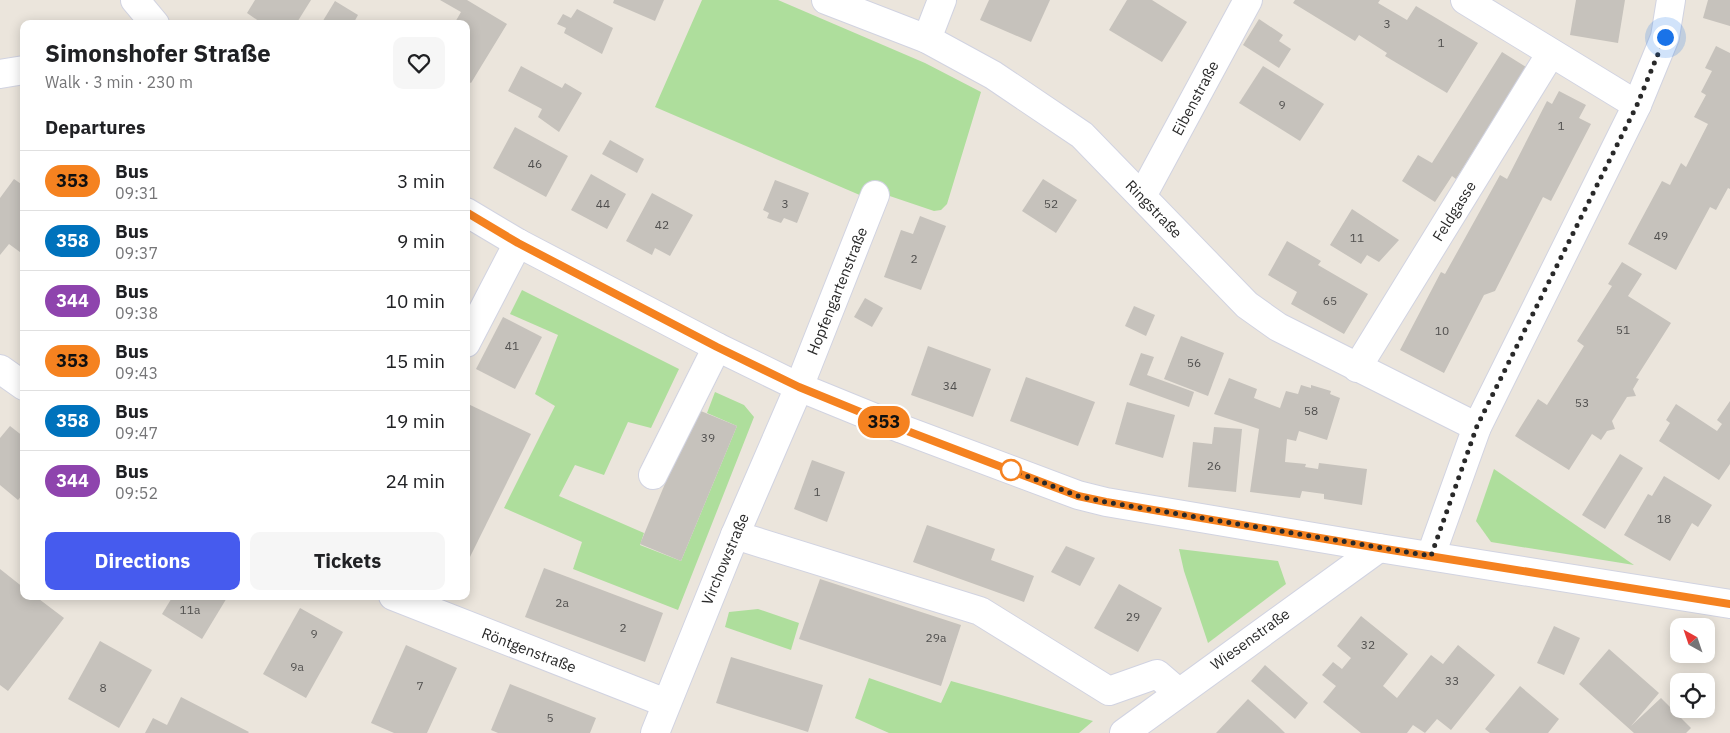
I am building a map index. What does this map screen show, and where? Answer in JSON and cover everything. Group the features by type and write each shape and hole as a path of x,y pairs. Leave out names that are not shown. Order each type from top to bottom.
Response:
{"street":[{"path":"136,0 152,20"},
{"name":"Ringstraße","path":"826,0 927,39 993,76 1082,135 1247,305 1278,327 1357,368 1477,426"},
{"path":"927,39 942,0"},
{"name":"Eibenstraße","path":"1142,196 1248,0"},
{"path":"1465,0 1637,105"},
{"path":"1431,556 1477,426 1637,105 1665,37 1671,0"},
{"name":"Feldgasse","path":"1357,368 1551,54"},
{"path":"0,74 20,71"},
{"name":"Hopfengartenstraße","path":"799,387 875,195"},
{"path":"470,214 518,243 717,347 799,387 1078,496 1379,548 1730,604"},
{"path":"470,335 518,243"},
{"path":"653,475 717,347"},
{"path":"0,369 20,383"},
{"name":"Virchowstraße","path":"655,733 735,535 799,387"},
{"path":"735,535 980,611 1109,691 1157,674 1178,692"},
{"name":"Wiesenstraße","path":"1124,733 1379,548"},
{"name":"Röntgenstraße","path":"402,600 666,704"}],"green space":[{"path":"702,0 778,0 925,63 981,92 947,204 941,210 934,211 866,188 862,196 655,107"},
{"path":"522,290 679,369 651,428 628,422 604,475 575,465 559,496 644,533 640,545 681,561 737,426 707,413 715,392 744,405 754,417 678,610 573,569 582,542 504,508 555,406 535,394 558,335 510,314"},
{"path":"1494,469 1634,565 1491,542 1476,521"},
{"path":"1179,549 1278,561 1286,584 1208,643 1184,571"},
{"path":"758,609 799,623 791,650 725,627 729,612"},
{"path":"869,678 941,703 951,681 1093,721 1079,733 889,733 855,718"}],"building":[{"path":"255,0 311,0 298,20 257,20 247,13"},
{"path":"440,0 467,0 507,24 471,83 470,20 456,20 461,12"},
{"path":"614,0 664,0 655,21 613,3"},
{"path":"989,0 1050,0 1031,42 980,20"},
{"path":"1127,0 1152,0 1187,22 1162,62 1109,30"},
{"path":"1295,0 1380,0 1378,3 1407,20 1416,6 1478,43 1447,93 1385,56 1387,53 1359,35 1355,41 1293,3"},
{"path":"1576,0 1625,0 1618,43 1570,35"},
{"path":"1708,0 1730,0 1730,26 1703,18"},
{"path":"335,1 358,15 355,20 323,20"},
{"path":"577,9 613,28 602,54 564,33 566,28 557,24 563,14 571,18"},
{"path":"1259,19 1283,35 1279,41 1291,49 1279,68 1243,45"},
{"path":"1716,46 1730,53 1730,189 1728,188 1716,210 1710,207 1676,270 1628,244 1662,181 1670,185 1681,163 1686,167 1708,124 1694,117 1706,95 1701,92 1712,71 1705,68"},
{"path":"1502,52 1526,67 1456,179 1452,176 1435,202 1402,181 1418,155 1432,163"},
{"path":"521,66 562,88 565,83 582,93 559,132 538,117 542,109 508,91"},
{"path":"1263,66 1324,104 1300,141 1239,103"},
{"path":"1559,91 1586,105 1579,118 1591,124 1551,201 1543,197 1495,291 1484,295 1444,373 1400,350 1441,272 1445,274 1500,175 1507,179 1547,101 1552,104"},
{"path":"515,127 568,156 546,197 493,168"},
{"path":"610,140 644,159 637,173 602,154"},
{"path":"591,174 626,194 607,229 571,210"},
{"path":"14,179 20,183 20,252 9,244 0,255 0,198"},
{"path":"1043,179 1077,200 1056,233 1022,211"},
{"path":"775,180 809,193 797,223 784,218 781,223 767,218 769,213 763,210"},
{"path":"652,193 693,215 670,256 655,248 652,255 626,241"},
{"path":"1352,209 1399,240 1379,262 1367,255 1361,264 1330,245"},
{"path":"920,216 946,226 921,290 884,277 901,230 913,234"},
{"path":"1287,241 1321,261 1318,265 1368,294 1344,334 1291,304 1297,292 1268,275"},
{"path":"1622,262 1642,274 1628,296 1671,323 1636,378 1639,379 1633,389 1636,396 1627,397 1612,421 1615,429 1607,431 1601,440 1592,434 1569,470 1515,436 1538,399 1547,405 1584,346 1577,341 1612,286 1608,284"},
{"path":"865,298 883,308 872,327 854,317"},
{"path":"1134,306 1155,315 1146,336 1125,326"},
{"path":"503,317 542,337 515,389 476,369"},
{"path":"1181,336 1224,353 1208,396 1164,379"},
{"path":"928,346 991,369 973,417 911,395"},
{"path":"1141,353 1154,357 1147,375 1194,392 1189,407 1129,385"},
{"path":"1026,377 1095,402 1078,446 1010,421"},
{"path":"1229,378 1257,389 1254,398 1280,408 1286,391 1298,394 1301,385 1311,388 1311,385 1331,391 1330,394 1340,398 1327,440 1299,431 1296,441 1287,439 1285,462 1306,464 1305,467 1318,469 1319,463 1367,469 1362,505 1324,499 1324,494 1302,491 1300,498 1250,492 1259,429 1214,414"},
{"path":"1730,401 1730,464 1719,480 1659,441 1670,423 1666,420 1676,404 1717,431 1722,424 1717,420"},
{"path":"1127,402 1175,415 1163,458 1115,444"},
{"path":"470,405 531,434 470,557"},
{"path":"696,409 737,426 681,561 640,544"},
{"path":"10,426 20,434 20,498 18,500 0,485 0,438"},
{"path":"1214,427 1242,429 1236,492 1188,487 1193,442 1212,444"},
{"path":"1620,454 1643,468 1605,529 1582,515"},
{"path":"812,460 845,472 827,522 794,509"},
{"path":"1664,476 1712,505 1698,527 1692,523 1670,561 1624,535 1648,494 1652,496"},
{"path":"927,525 995,549 991,560 1034,576 1024,602 913,562"},
{"path":"1066,546 1095,558 1080,586 1051,572"},
{"path":"544,568 663,613 645,662 525,617"},
{"path":"0,569 20,585 20,600 40,600 64,618 8,691 0,685"},
{"path":"820,579 961,625 941,686 799,639"},
{"path":"1119,584 1162,608 1138,652 1094,628"},
{"path":"171,600 226,600 202,639 162,614"},
{"path":"300,608 343,632 306,698 263,674"},
{"path":"1361,616 1408,654 1383,686 1397,698 1431,655 1443,664 1458,645 1495,675 1451,730 1437,719 1425,733 1413,725 1407,733 1361,733 1323,702 1336,686 1322,675 1333,662 1342,669 1351,658 1337,646"},
{"path":"1554,626 1580,638 1564,675 1537,663"},
{"path":"100,641 152,670 119,728 68,699"},
{"path":"406,645 457,668 427,733 394,733 371,723"},
{"path":"1609,649 1659,693 1631,726 1661,698 1670,707 1670,718 1681,718 1691,728 1686,733 1634,733 1579,684"},
{"path":"731,657 823,685 808,732 716,703"},
{"path":"1265,665 1308,703 1295,719 1251,681"},
{"path":"510,684 596,718 590,733 498,733 491,730"},
{"path":"1520,686 1559,719 1548,733 1490,733 1485,729"},
{"path":"181,697 249,732 145,733 153,718 167,725"},
{"path":"1248,699 1279,727 1285,733 1216,733"}],"bus line":[{"name":"353","path":"470,214 518,243 717,347 799,387 902,429 1078,496 1379,548 1730,604"}],"route":[{"path":"1011,470 1078,496 1106,502 1431,556 1477,426 1637,105 1665,37"}]}
